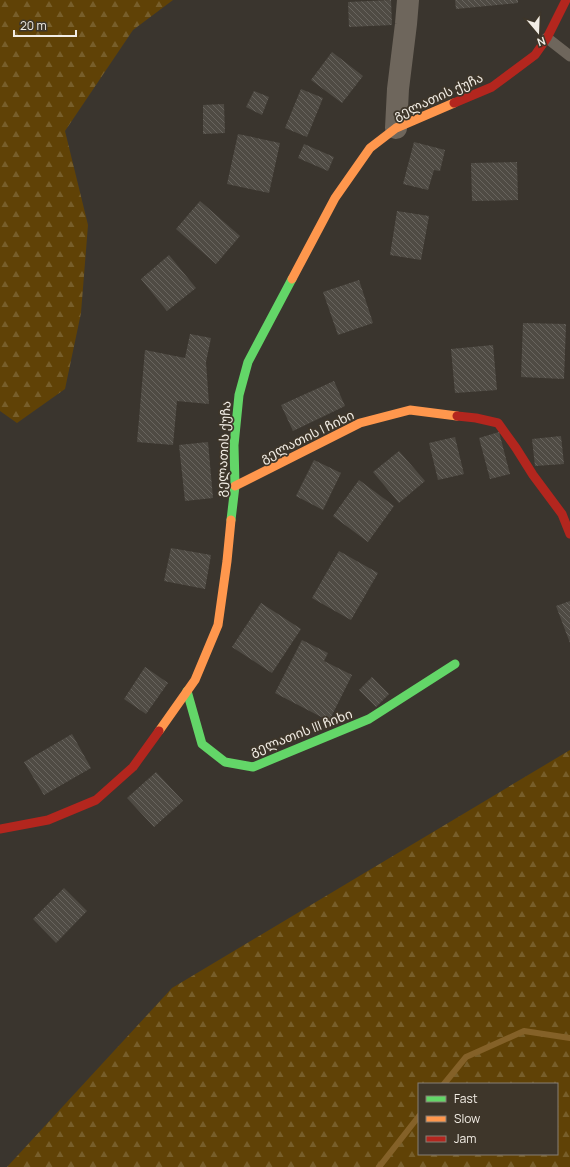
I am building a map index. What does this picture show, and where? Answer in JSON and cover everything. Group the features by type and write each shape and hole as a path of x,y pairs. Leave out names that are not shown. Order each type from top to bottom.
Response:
{"main road":[{"name":"გელათის ქუჩა","path":"0,829 48,820 96,800 133,767 195,680 218,625 235,486 234,445 240,395 248,362 335,198 370,148 396,128 492,88 535,55 547,38 566,0"},
{"name":"გელათის I ჩიხი","path":"235,486 360,423 410,410 476,418 498,423 533,475 562,514 570,534"},
{"name":"გელათის III ჩიხი","path":"187,691 202,744 225,762 253,767 288,754 369,719 455,664"}],"street":[{"path":"396,128 398,89 408,0"}],"lane":[{"path":"547,38 570,56"}],"green space":[{"path":"0,0 173,0 133,30 65,131 88,225 81,313 65,389 17,423 0,411"},
{"path":"570,750 570,1167 7,1167 172,988"}],"building":[{"path":"391,0 392,25 349,27 348,2"},
{"path":"455,0 518,0 518,3 456,9"},
{"path":"332,52 363,76 342,103 311,80"},
{"path":"301,89 323,98 307,137 285,128"},
{"path":"254,91 269,97 262,115 246,107"},
{"path":"224,104 225,133 203,134 203,105"},
{"path":"238,134 280,143 269,193 227,184"},
{"path":"414,142 445,150 440,171 434,170 428,190 403,184"},
{"path":"304,144 334,157 328,171 298,158"},
{"path":"517,162 518,200 472,201 471,163"},
{"path":"200,201 240,236 216,264 176,229"},
{"path":"397,211 429,216 421,260 390,255"},
{"path":"169,255 196,288 167,311 141,279"},
{"path":"359,280 373,323 338,335 323,292"},
{"path":"523,323 566,324 564,379 521,377"},
{"path":"190,334 211,338 206,362 209,404 177,401 173,445 137,442 145,350 185,358"},
{"path":"493,345 497,390 455,393 451,349"},
{"path":"334,381 345,406 293,431 281,405"},
{"path":"499,432 510,474 490,479 479,438"},
{"path":"561,436 564,464 535,466 532,439"},
{"path":"455,437 464,474 438,480 429,443"},
{"path":"208,442 213,498 185,501 179,445"},
{"path":"399,451 425,481 399,503 373,472"},
{"path":"314,460 341,473 323,510 296,496"},
{"path":"359,480 394,506 368,542 333,516"},
{"path":"171,548 211,555 205,589 164,581"},
{"path":"339,551 378,573 351,620 312,598"},
{"path":"570,601 570,643 556,606"},
{"path":"261,603 301,629 272,673 232,647"},
{"path":"302,640 328,653 324,661 352,675 329,721 275,693"},
{"path":"145,667 168,683 146,714 124,699"},
{"path":"372,677 389,694 376,707 359,690"},
{"path":"72,734 91,768 44,795 24,762"},
{"path":"156,772 183,801 154,827 127,798"},
{"path":"64,888 87,911 56,943 33,919"}],"waterway":[{"path":"445,1083 466,1057 524,1031 570,1038"},
{"path":"379,1167 418,1117"}],"traffic: fast":[{"path":"231,520 235,486 234,445 239,395 248,362 292,279"},
{"path":"187,691 202,744 225,762 253,767 369,719 455,664"}],"traffic: slow":[{"path":"292,279 335,198 370,148 396,128 454,103"},
{"path":"235,486 360,423 410,410 457,416"},
{"path":"159,731 195,680 218,625 231,520"}],"traffic: jam":[{"path":"454,103 492,87 535,55 547,38 566,0"},
{"path":"457,416 476,418 498,423 533,475 562,514 570,534"},
{"path":"0,829 48,820 96,800 133,767 159,731"}]}
